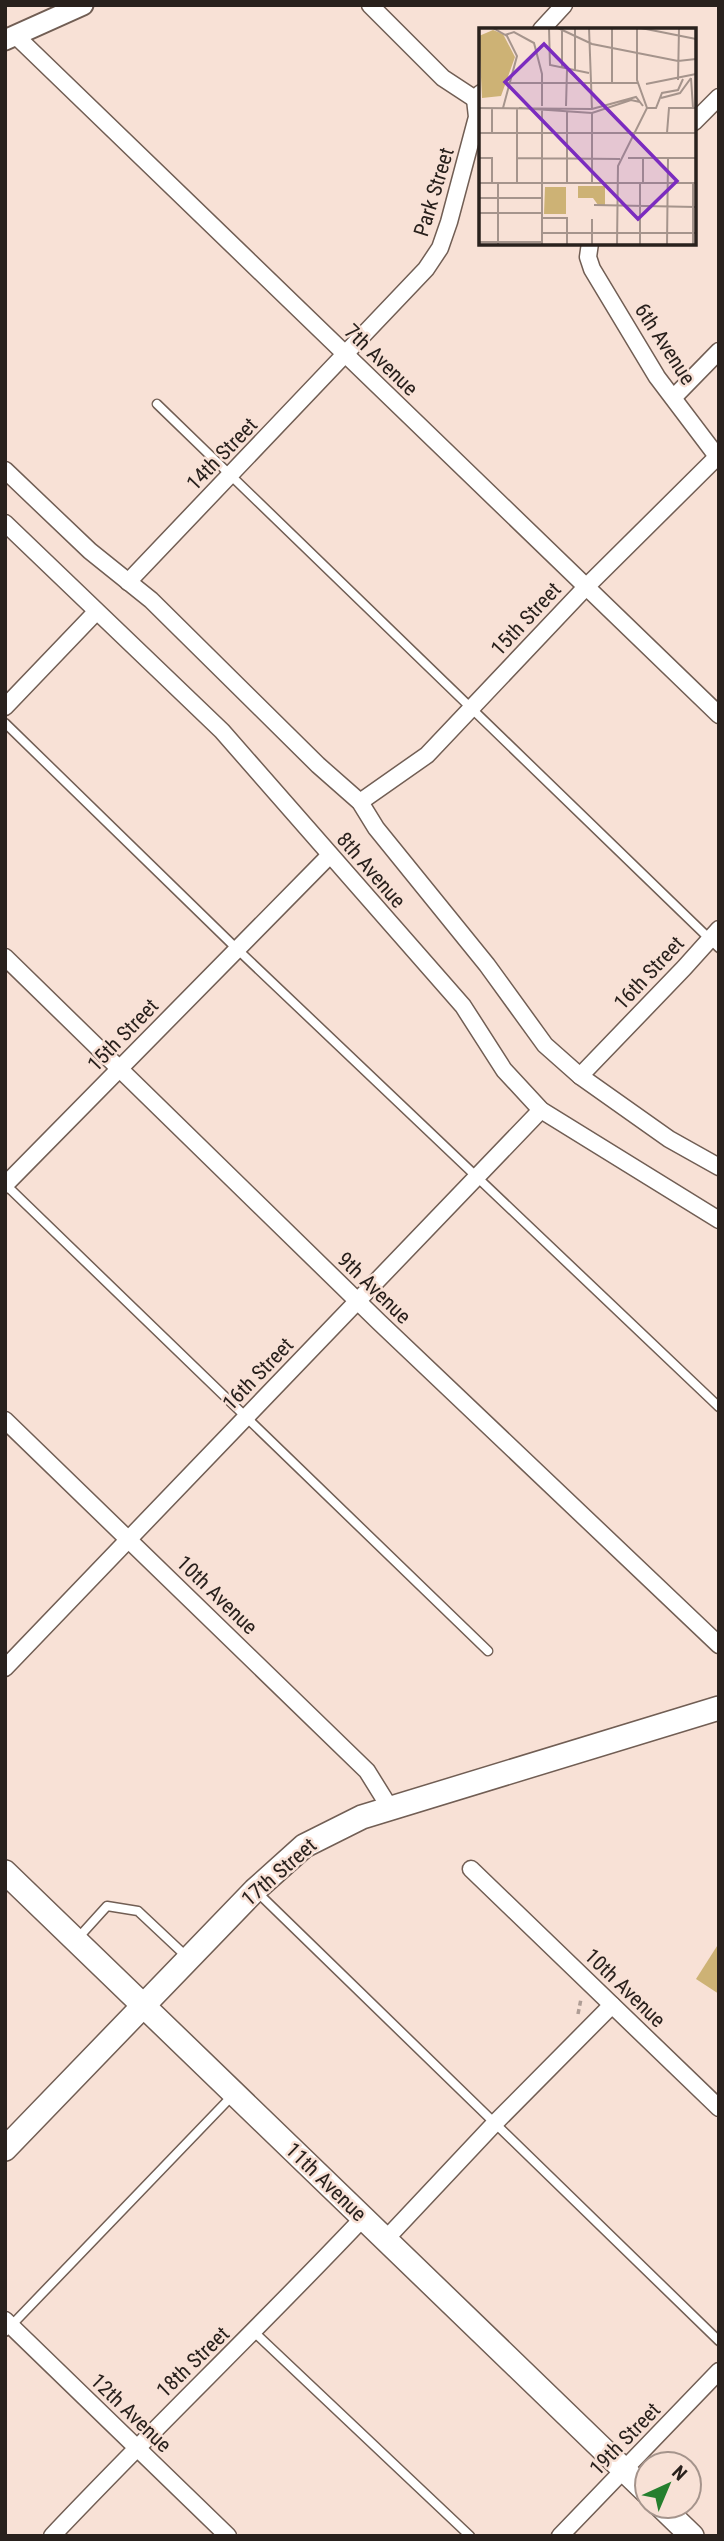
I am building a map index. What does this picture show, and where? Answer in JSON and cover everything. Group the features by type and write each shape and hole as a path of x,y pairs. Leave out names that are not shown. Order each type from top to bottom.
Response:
{"main road":[{"name":"17th Street","path":"5,2149 255,1890 304,1846 351,1821 390,1808 719,1708"},
{"name":"11th Avenue","path":"5,1872 633,2479"},
{"path":"675,2520 692,2536"}],"street":[{"path":"10,38 83,5"},
{"path":"370,5 443,78 478,96"},
{"path":"543,28 564,5"},
{"name":"7th Avenue","path":"10,38 346,355 719,715"},
{"name":"Park Street","path":"346,355 426,269 440,248 477,117 478,96"},
{"path":"696,120 719,97"},
{"name":"6th Avenue","path":"589,245 588,257 592,268 657,376 718,458"},
{"path":"674,397 719,351"},
{"name":"14th Street","path":"128,582 346,355"},
{"name":"15th Street","path":"360,802 426,755 586,586 718,458"},
{"name":"8th Avenue","path":"5,470 90,551 151,600 318,765 360,802 376,828 487,965 545,1045 580,1076 669,1139 719,1167"},
{"name":"8th Avenue","path":"5,523 222,731 463,1006 504,1070 541,1110 719,1220"},
{"path":"5,707 96,612"},
{"name":"15th Street","path":"5,1184 330,855"},
{"name":"16th Street","path":"580,1076 716,938"},
{"name":"9th Avenue","path":"5,957 358,1301 719,1645"},
{"name":"16th Street","path":"5,1668 541,1110"},
{"name":"10th Avenue","path":"5,1420 367,1771 390,1808"},
{"path":"701,1628 719,1632"},
{"name":"10th Avenue","path":"471,1869 719,2108"},
{"path":"385,2240 495,2123 612,2005"},
{"name":"18th Street","path":"52,2536 136,2447 254,2332 363,2218"},
{"name":"12th Avenue","path":"7,2326 228,2536"},
{"name":"19th Street","path":"560,2536 719,2371"}],"lane":[{"path":"158,404 716,938"},
{"path":"5,723 719,1407"},
{"path":"5,1184 488,1651"},
{"path":"255,1890 719,2341"},
{"path":"76,1940 107,1906 138,1911 189,1959"},
{"path":"7,2326 234,2093"},
{"path":"254,2332 470,2536"}],"shaded area":[{"path":"719,1943 719,1994 696,1979"}]}
